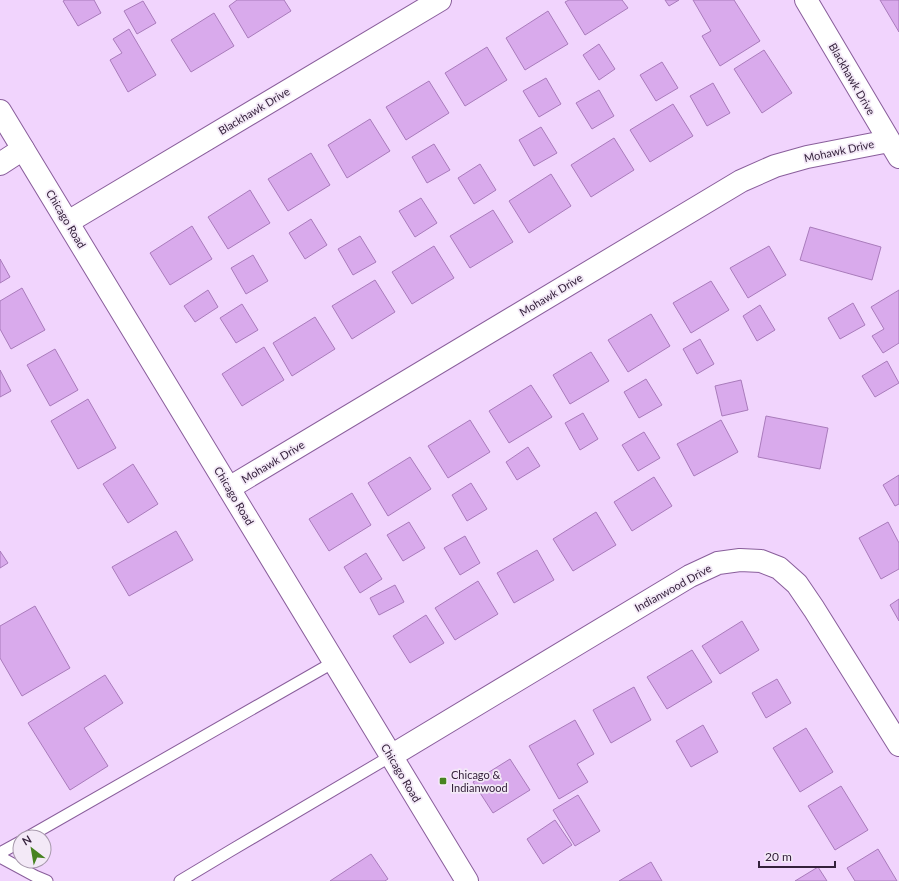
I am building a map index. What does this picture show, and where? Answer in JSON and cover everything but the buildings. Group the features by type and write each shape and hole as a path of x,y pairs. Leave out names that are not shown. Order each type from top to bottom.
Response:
{"street":[{"name":"Blackhawk Drive","path":"68,222 440,0"},
{"name":"Blackhawk Drive","path":"806,0 894,149"},
{"name":"Chicago Road","path":"0,111 467,881"},
{"path":"0,164 24,149"},
{"name":"Mohawk Drive","path":"229,488 742,181 775,166 800,159 894,149"},
{"name":"Indianwood Drive","path":"392,756 690,576 718,563 740,560 761,561 780,568 797,584 814,608 899,745"}],"lane":[{"path":"42,829 334,662"},
{"path":"180,881 392,756"},
{"path":"0,853 12,846"},
{"path":"0,857 47,881"}],"place":[{"name":"Chicago & Indianwood","path":"443,781"}]}
